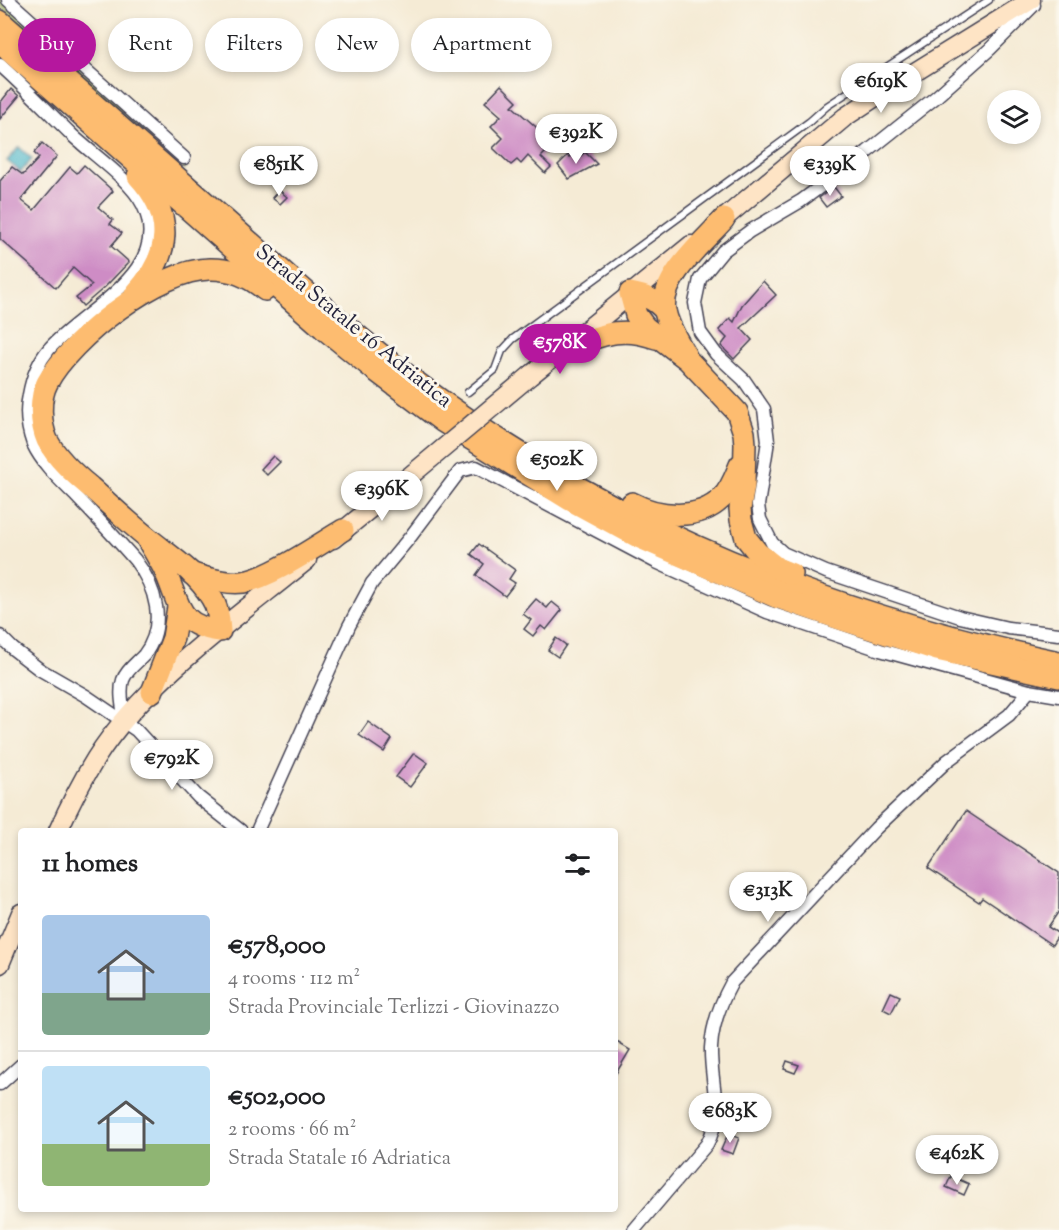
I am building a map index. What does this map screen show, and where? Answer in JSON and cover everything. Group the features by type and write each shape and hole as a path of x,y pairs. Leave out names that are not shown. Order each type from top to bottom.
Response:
{"highway":[{"name":"Strada Statale 16 Adriatica","path":"0,21 328,312 409,377 497,438 588,493 668,534 803,591 899,622 989,647 1059,662"},
{"name":"Strada Statale 16 Adriatica","path":"0,43 323,328 375,371 442,421 570,500 638,537 776,597 937,650 1059,677"},
{"path":"44,83 77,123 139,177 150,190 161,213 165,230 163,249 149,279 123,306"},
{"path":"665,311 668,286 676,272 724,219"},
{"path":"147,537 165,571 184,618 205,630 220,631 219,613 212,597 192,574 69,469 47,439 40,410 46,385 63,359 87,334 123,306 159,285 185,274 208,269 227,270 252,281 292,313 323,328"},
{"path":"688,360 665,311 647,296 630,294 636,315 645,327 688,360 736,412 744,433 741,520 746,538 758,553 777,568 859,600 899,622"},
{"path":"566,348 606,334 626,331 642,333 659,340"},
{"path":"497,438 573,471 637,506 658,513 696,513 711,507 730,488 744,456"},
{"path":"192,574 211,579 243,582 268,574 344,530"},
{"path":"152,692 173,638 178,607"}],"main road":[{"path":"59,828 97,757 125,721 190,655 724,219 845,117 929,62 1031,0"},
{"path":"0,964 18,920"}],"street":[{"path":"8,0 184,158"},
{"path":"1039,0 990,49 936,97 801,201 750,231 723,251 700,279 695,303 700,332 716,354 744,380 764,409 768,441 758,505 760,519 772,543 783,553 826,572 960,617 1008,628 1059,634"},
{"path":"0,65 128,186 139,198 149,222 149,241 146,254 140,264 123,284 49,350 33,378 27,407 28,429 43,461 135,560 145,575 153,594 157,615 153,638 144,655 126,674 122,684 125,721"},
{"path":"258,828 348,626 372,583 460,471 476,467 656,562 767,612 880,650 1029,691 1059,696"},
{"path":"0,636 39,669 125,721 198,797 237,828"},
{"path":"634,1230 713,1134 716,1105 711,1048 714,1028 723,999 732,982 906,798 948,761 1009,715 1029,691"},
{"path":"0,1084 18,1068"}],"lane":[{"path":"468,392 495,370 502,351 513,339 828,106 989,0"}],"green space":[{"path":"0,0 3,0 23,18 18,18 18,22 0,6"},
{"path":"75,72 84,72 187,164 184,169"}],"water":[{"path":"19,147 32,159 21,172 7,161"}],"building":[{"path":"501,85 517,101 512,106 550,139 547,142 551,147 541,157 551,167 545,173 528,156 521,164 517,160 511,165 493,148 503,138 491,126 501,116 485,102"},
{"path":"11,89 19,96 0,119 0,103"},
{"path":"42,143 57,156 21,200 34,210 70,167 77,173 84,165 113,191 98,207 113,220 110,224 122,233 111,246 129,262 83,306 76,298 92,285 73,268 56,288 0,239 0,181 12,167 23,175 39,158 34,153"},
{"path":"585,152 597,164 569,179 558,165 568,155 570,157 573,155 577,159"},
{"path":"834,187 841,196 826,207 819,198"},
{"path":"279,190 287,197 280,204 272,198"},
{"path":"763,281 776,295 741,328 752,340 734,359 721,346 727,338 719,330 730,318 734,322 742,305"},
{"path":"273,456 280,462 267,475 261,469"},
{"path":"479,544 515,570 509,579 515,583 505,596 476,575 484,564 471,554"},
{"path":"536,599 547,608 552,602 562,610 546,630 541,626 533,636 524,629 531,620 523,614"},
{"path":"556,638 566,645 558,657 548,650"},
{"path":"368,722 392,739 384,752 359,735"},
{"path":"414,753 428,763 410,787 396,777"},
{"path":"966,811 1059,873 1059,911 1048,927 1059,934 1052,945 982,898 979,902 928,868"},
{"path":"891,992 900,996 891,1013 883,1009"},
{"path":"618,1043 630,1050 618,1070"},
{"path":"787,1061 799,1065 795,1073 784,1069"},
{"path":"728,1134 739,1138 733,1154 721,1150"},
{"path":"951,1176 969,1184 964,1195 946,1187"}]}
